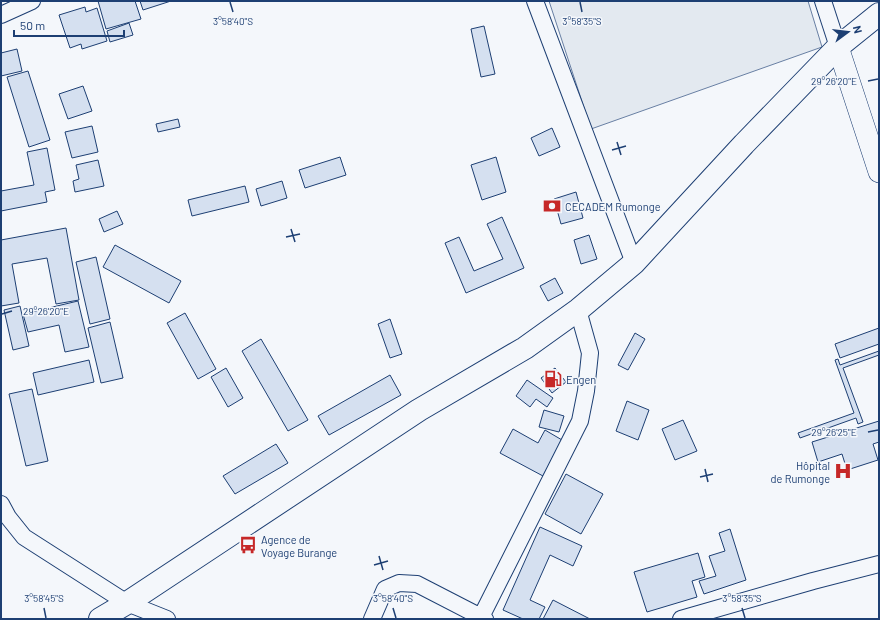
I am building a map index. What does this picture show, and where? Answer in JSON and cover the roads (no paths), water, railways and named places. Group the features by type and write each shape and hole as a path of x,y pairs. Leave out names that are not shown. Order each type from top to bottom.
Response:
{"highway":[{"path":"100,619 127,603 419,410 525,348 578,310 634,263 744,144 838,47 879,14"}],"main road":[{"path":"838,47 879,172"}],"street":[{"path":"1,15 32,1"},
{"path":"535,1 634,263"},
{"path":"823,1 838,47"},
{"path":"372,619 385,589 399,583 417,584 483,618 580,421 586,391 590,353 578,310"},
{"path":"1,504 8,517 24,537 127,603 167,619"},
{"path":"681,619 813,581 879,564"}],"place":[{"name":"CECADEM Rumonge","path":"552,206"},
{"name":"Engen","path":"553,379"},
{"name":"Hôpital de Rumonge","path":"843,471"},
{"name":"Agence de Voyage Burange","path":"248,545"}]}
